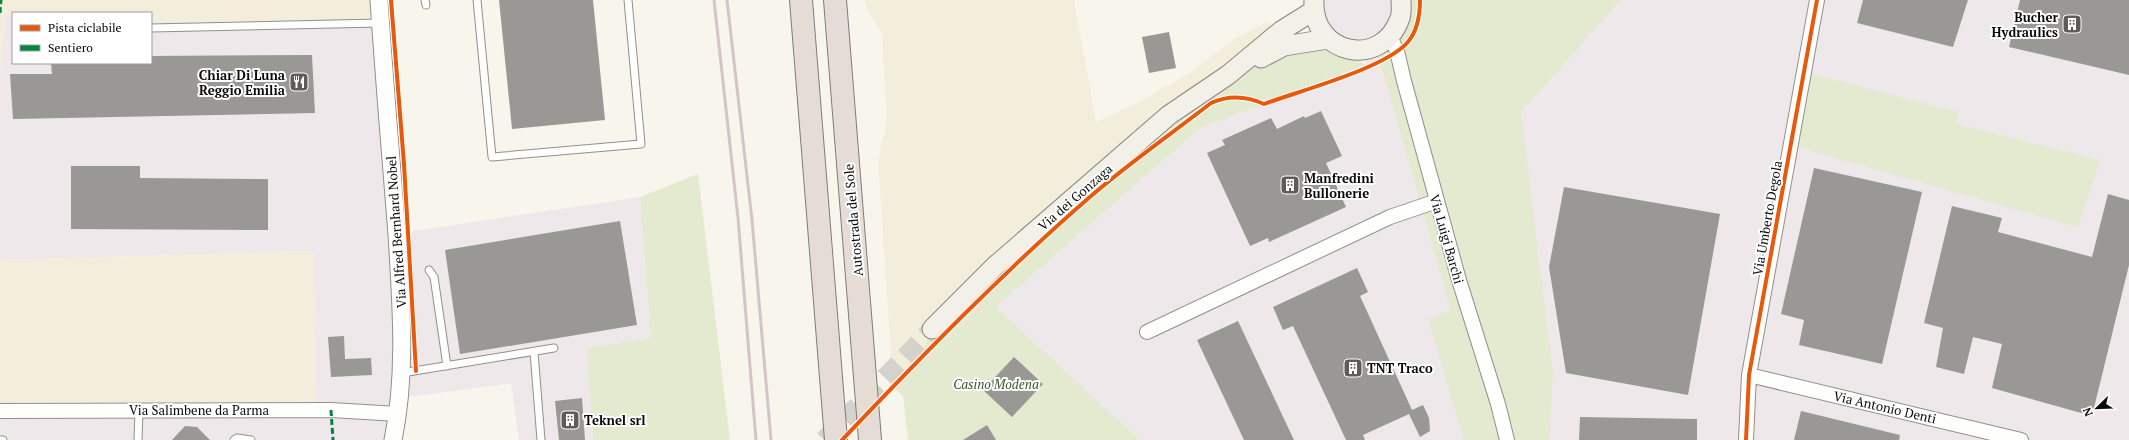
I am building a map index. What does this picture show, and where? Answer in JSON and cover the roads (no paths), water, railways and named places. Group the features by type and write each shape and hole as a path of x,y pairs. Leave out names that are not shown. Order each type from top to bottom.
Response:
{"highway":[{"path":"801,0 836,440"},
{"name":"Autostrada del Sole","path":"835,0 870,440"}],"main road":[{"name":"Via dei Gonzaga","path":"932,329 995,266 1163,120 1228,75 1314,6 1321,31 1328,39 1343,48 1360,50 1376,47 1390,37 1401,18 1401,0"},
{"name":"Via dei Gonzaga","path":"1228,75 1284,46 1328,39"}],"street":[{"name":"Via Alfred Bernhard Nobel","path":"379,0 400,294 402,373 398,414 393,440"},
{"name":"Via Umberto Degola","path":"1746,440 1749,375 1817,0"},
{"name":"Via Luigi Barchi","path":"1390,37 1397,50 1404,81 1459,280 1498,404 1507,440"},
{"path":"1147,332 1390,217 1437,201"},
{"name":"Via Antonio Denti","path":"1749,375 2022,440"},
{"name":"Via Salimbene da Parma","path":"0,411 339,410 398,414"}],"lane":[{"path":"477,0 492,157 641,144 628,0"},
{"path":"152,28 381,23"},
{"path":"429,270 434,277 447,366"},
{"path":"402,373 554,348"},
{"path":"534,352 541,440"},
{"path":"138,440 139,410"},
{"path":"234,440 237,438 250,440"}],"tunnel":[{"path":"824,440 932,329"}],"railway":[{"path":"714,0 738,218 756,440"},
{"path":"727,0 752,220 771,440"}],"place":[{"name":"Bucher Hydraulics","path":"2072,24"},
{"name":"Chiar Di Luna Reggio Emilia","path":"299,82"},
{"name":"Manfredini Bullonerie","path":"1290,185"},
{"name":"TNT Traco","path":"1353,368"},
{"name":"Teknel srl","path":"570,420"}],"park label":[{"name":"Casino Modena","path":"996,384"}]}
